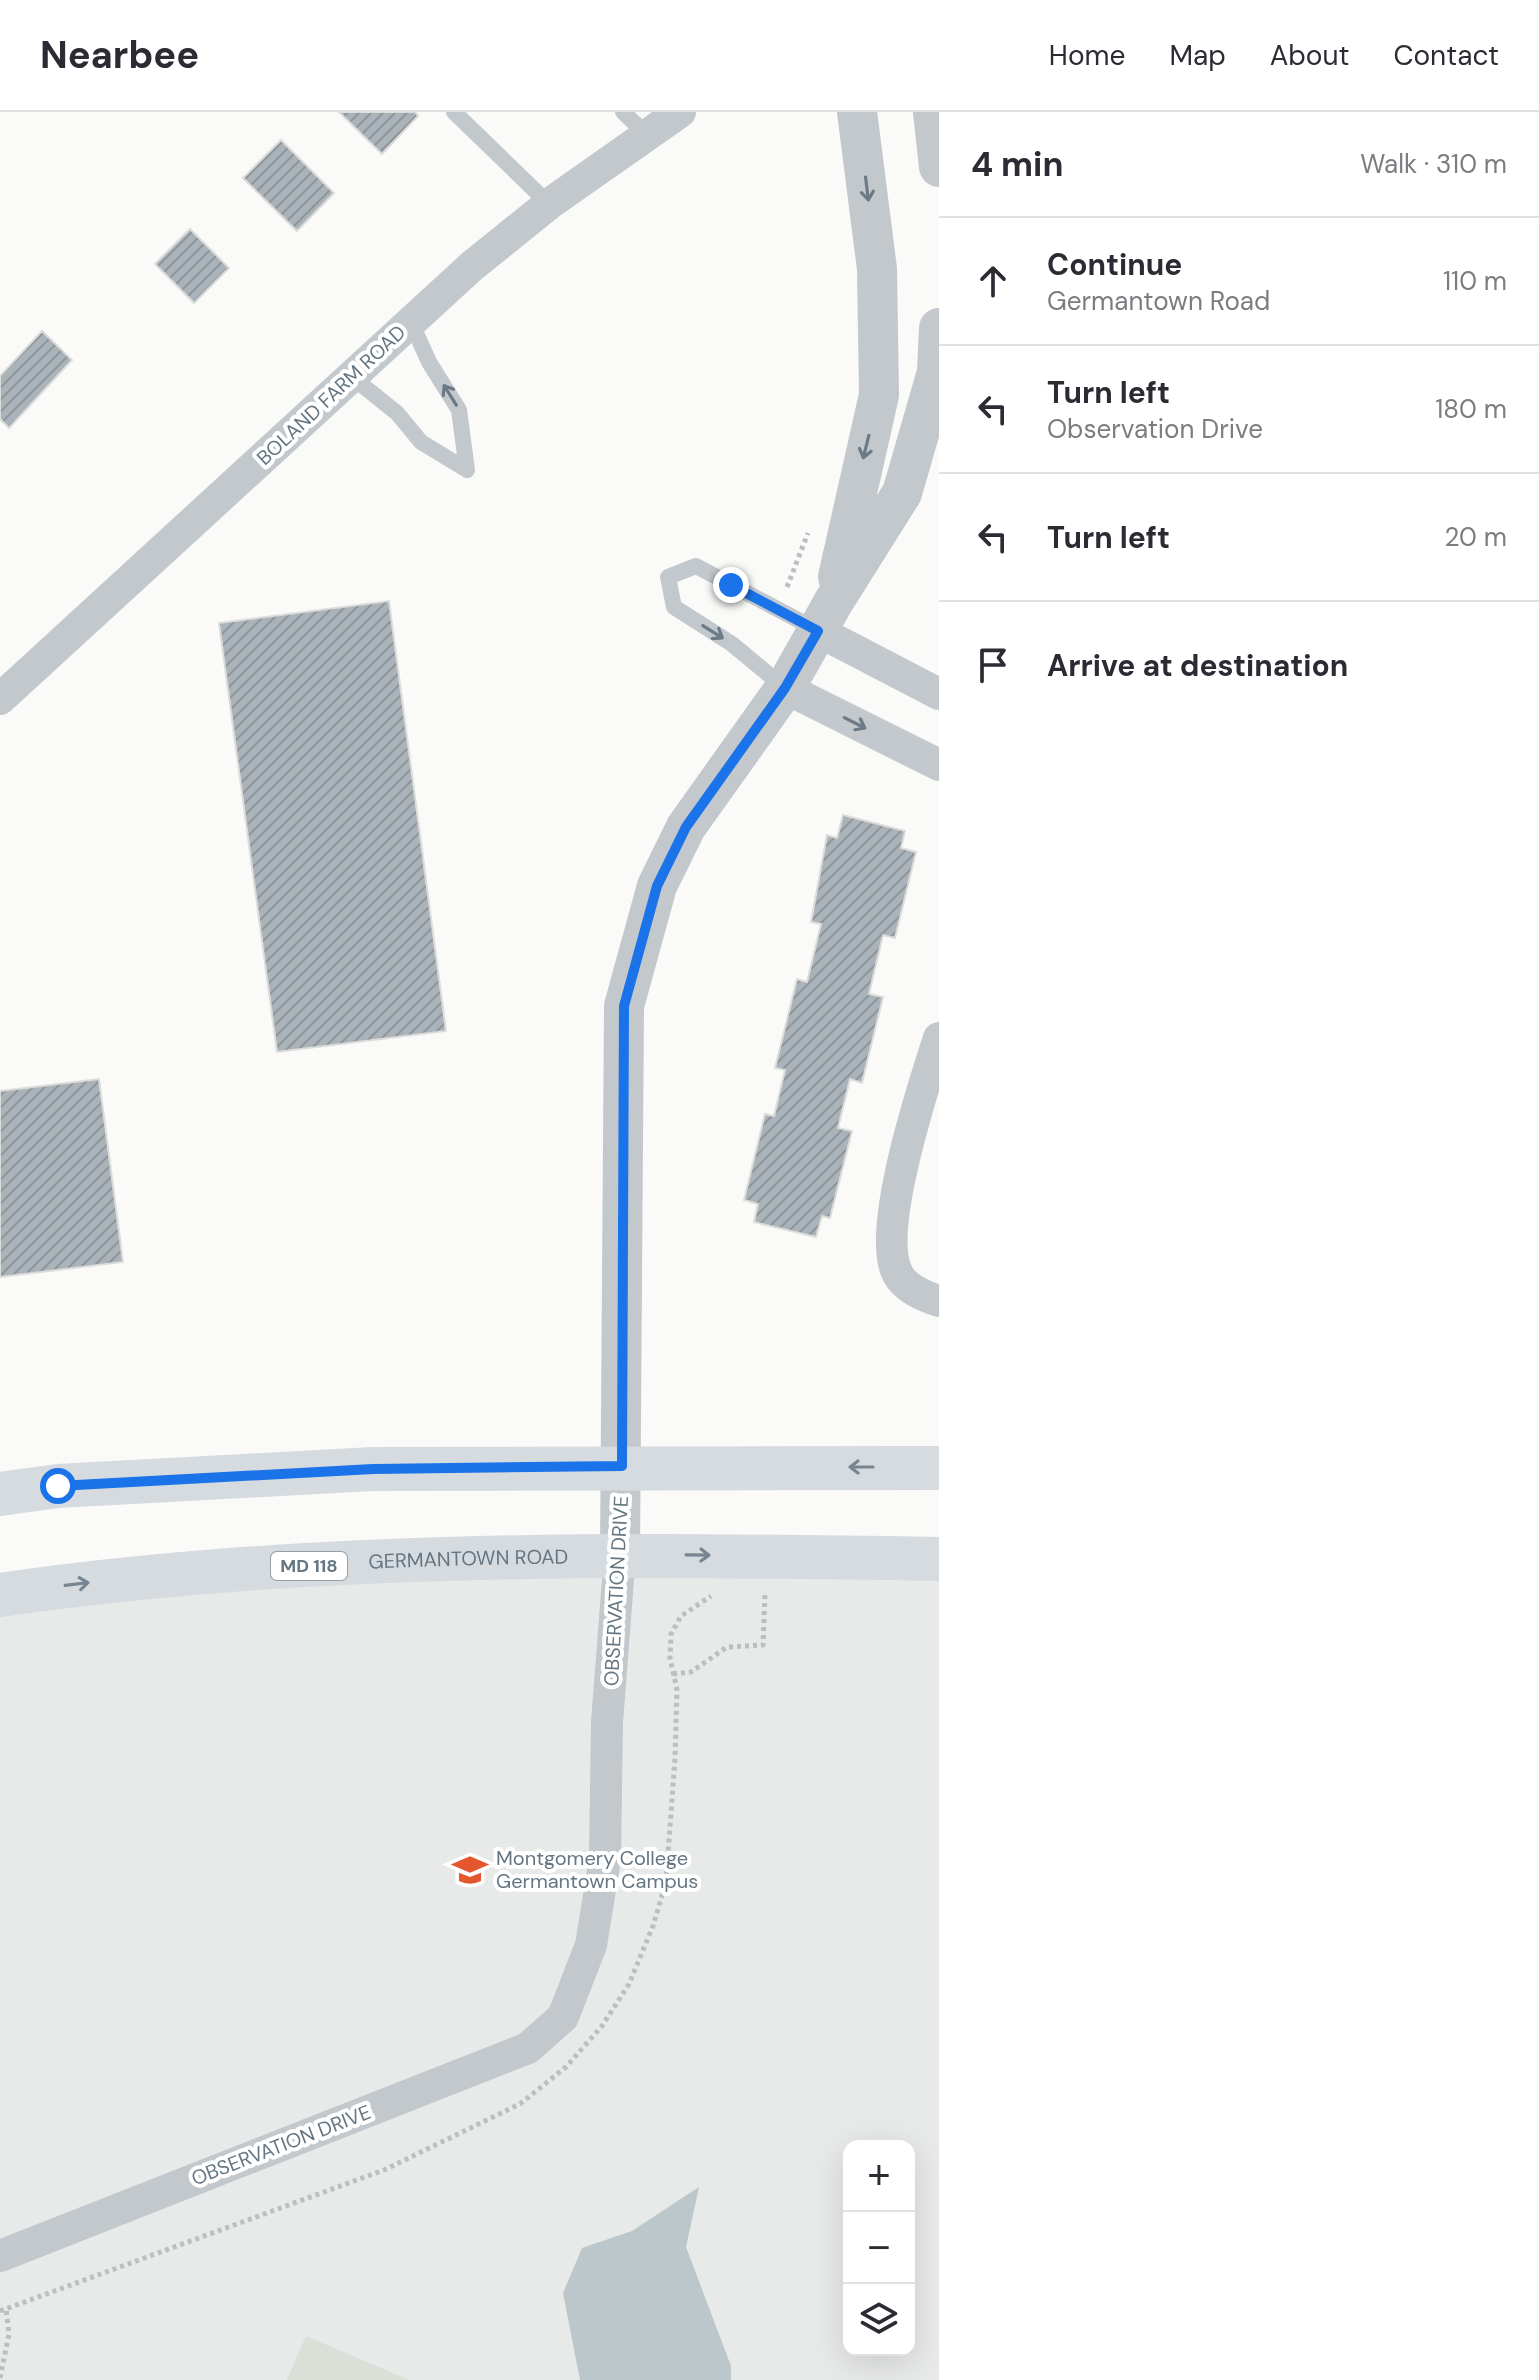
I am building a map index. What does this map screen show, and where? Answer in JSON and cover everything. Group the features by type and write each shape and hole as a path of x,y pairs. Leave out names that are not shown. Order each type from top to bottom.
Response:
{"main road":[{"path":"0,1494 58,1486 373,1469 622,1466 939,1468"},
{"name":"GERMANTOWN ROAD","path":"0,1595 80,1583 297,1567 620,1554 939,1559"}],"street":[{"name":"BOLAND FARM ROAD","path":"0,699 472,266 549,204 680,112"},
{"name":"OBSERVATION DRIVE","path":"826,616 879,395 877,269 857,112"},
{"path":"933,112 939,167"},
{"name":"OBSERVATION DRIVE","path":"0,2256 528,2048 563,2017 591,1945 605,1859 607,1722 620,1554 622,1466 624,1006 657,886 686,827 785,688 902,493 937,372 939,328"},
{"path":"826,616 939,694"},
{"path":"785,688 939,765"},
{"path":"939,1038 900,1184 890,1238 896,1272 918,1294 939,1301"}],"lane":[{"path":"454,112 549,204"},
{"path":"623,112 647,135"},
{"path":"352,377 397,413 421,442 467,470 459,410 429,362 411,322"},
{"path":"785,688 732,644 674,607 668,577 696,566 779,610 826,616"}],"path":[{"path":"779,610 813,521"},
{"path":"714,1595 681,1616 671,1634 673,1674 691,1672 727,1647 763,1645 765,1594 754,1593"},
{"path":"0,2378 9,2334 6,2309"}],"shaded area":[{"name":"Montgomery College Germantown Campus","path":"939,1572 939,2380 0,2380 0,1595 80,1583"},
{"path":"699,2187 686,2247 731,2366 731,2380 580,2380 563,2293 582,2248 632,2231"},
{"path":"306,2336 409,2380 287,2380"}],"building":[{"path":"339,112 415,112 418,116 382,154"},
{"path":"281,140 334,193 297,231 243,178"},
{"path":"190,229 229,268 194,303 155,264"},
{"path":"42,331 72,360 9,428 0,419 0,376"},
{"path":"389,601 446,1031 277,1052 219,623"},
{"path":"843,815 905,831 901,848 916,852 895,938 883,935 869,994 883,997 862,1083 850,1079 838,1128 852,1131 830,1218 822,1216 816,1237 754,1222 758,1204 744,1200 765,1114 774,1116 785,1070 775,1068 797,979 807,982 821,924 811,922 827,835 837,838"},
{"path":"99,1079 123,1262 0,1277 0,1091"}],"place":[{"name":"Montgomery College Germantown Campus","path":"470,1870"}],"route":[{"path":"58,1486 373,1469 622,1466 624,1006 657,886 686,827 785,688 818,631 731,585"}]}
